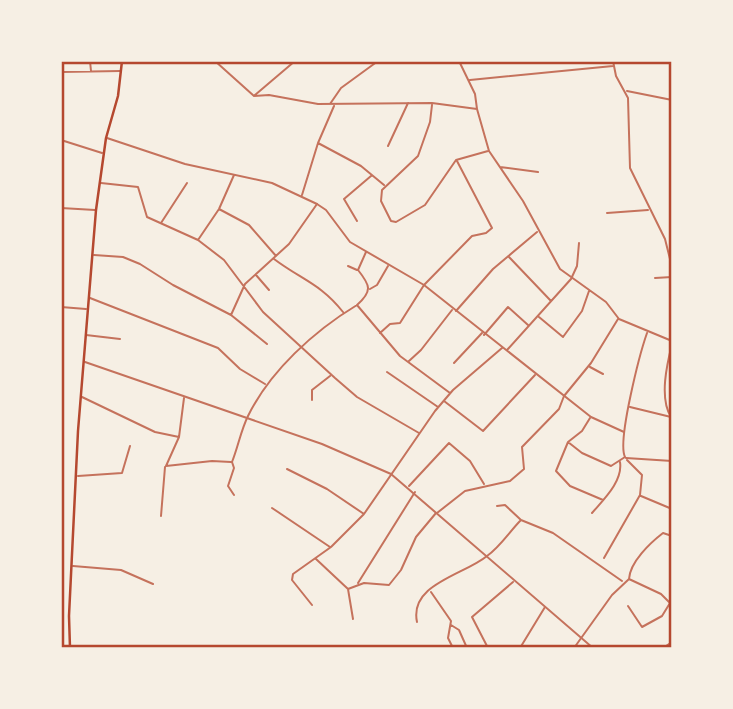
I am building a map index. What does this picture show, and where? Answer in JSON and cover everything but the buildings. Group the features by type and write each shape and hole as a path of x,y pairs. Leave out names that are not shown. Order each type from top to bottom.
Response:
{"main road":[{"path":"70,648 85,334 103,153 118,96 122,61"}],"street":[{"path":"90,61 91,71"},
{"path":"215,61 254,96 269,95 332,105 432,103 477,109"},
{"path":"254,96 295,61"},
{"path":"302,195 318,143 341,88 378,61"},
{"path":"458,61 469,80 489,151 523,201 560,269 606,302 619,319 672,342 666,379 666,399 671,417 629,407"},
{"path":"613,61 626,91 630,168 665,239 672,267"},
{"path":"469,80 613,65"},
{"path":"61,72 121,71"},
{"path":"626,91 672,100"},
{"path":"388,146 408,103"},
{"path":"432,103 430,122 418,156 384,186 382,201 391,221 396,222 425,205 456,160 489,151"},
{"path":"106,138 185,164 272,183 302,195 326,210 350,242 424,285 591,417 624,432"},
{"path":"61,140 103,153"},
{"path":"318,143 361,166 384,186"},
{"path":"380,333 390,324 400,323 424,285 472,236 492,228 456,160"},
{"path":"499,167 538,172"},
{"path":"198,240 219,209 234,174"},
{"path":"357,221 344,199 372,176"},
{"path":"99,183 138,187 145,216 198,240 224,260 244,291 263,312 304,346 357,397 419,433"},
{"path":"161,223 187,183"},
{"path":"231,315 245,284 276,258 317,204"},
{"path":"61,208 96,210"},
{"path":"219,209 249,225 276,258 300,278 322,288 344,313"},
{"path":"607,213 650,209"},
{"path":"408,362 454,310 508,256 538,231"},
{"path":"506,350 530,327 571,279 577,266 579,243"},
{"path":"358,270 366,252"},
{"path":"93,255 123,257 140,264 196,298 231,315 267,344"},
{"path":"508,256 552,301"},
{"path":"369,289 377,285 389,264"},
{"path":"348,266 358,270 369,282 377,285"},
{"path":"256,274 269,289"},
{"path":"655,278 672,277"},
{"path":"234,495 228,486 234,468 232,462 246,419 266,385 304,346 368,295 369,282"},
{"path":"539,317 563,337 582,311 589,290"},
{"path":"89,298 218,348 240,369 266,385"},
{"path":"356,305 408,362 450,393"},
{"path":"61,307 88,309"},
{"path":"454,363 508,307 530,327"},
{"path":"357,583 389,585 401,570 416,537 437,512 465,491 510,481 524,469 522,447 559,409 564,396 589,367 619,319"},
{"path":"604,558 640,495 642,475 621,450 648,332"},
{"path":"85,334 120,339"},
{"path":"312,605 292,577 331,547 364,513 438,407 450,393 503,347"},
{"path":"84,362 322,444 391,474 593,648"},
{"path":"589,367 604,373"},
{"path":"387,372 438,407"},
{"path":"312,400 312,390 332,374"},
{"path":"444,401 483,430 536,374"},
{"path":"161,516 162,474 179,437 185,396"},
{"path":"81,397 155,432 179,437"},
{"path":"591,417 582,431 568,442 555,471 570,486 603,500"},
{"path":"568,442 582,453 611,466 625,457 672,461"},
{"path":"408,486 449,443 470,461 484,485"},
{"path":"78,476 122,474 130,446"},
{"path":"166,466 212,461 232,462"},
{"path":"592,513 622,471 620,461"},
{"path":"287,469 311,480 364,513"},
{"path":"348,589 357,583 390,536 415,492"},
{"path":"640,495 672,509"},
{"path":"496,506 505,505 520,520 553,533 623,582"},
{"path":"272,508 331,547"},
{"path":"417,622 416,605 430,591 488,556 520,520"},
{"path":"629,579 629,572 647,547 663,533 672,536"},
{"path":"315,559 348,589 353,619"},
{"path":"72,566 121,570 153,584"},
{"path":"574,648 623,582 629,579"},
{"path":"628,606 642,627 662,616 670,604 661,594 629,579"},
{"path":"488,648 472,617 514,581"},
{"path":"430,591 451,624 459,630 467,648"},
{"path":"520,648 545,606"},
{"path":"451,624 448,638 453,648"},
{"path":"663,648 672,642"}]}
